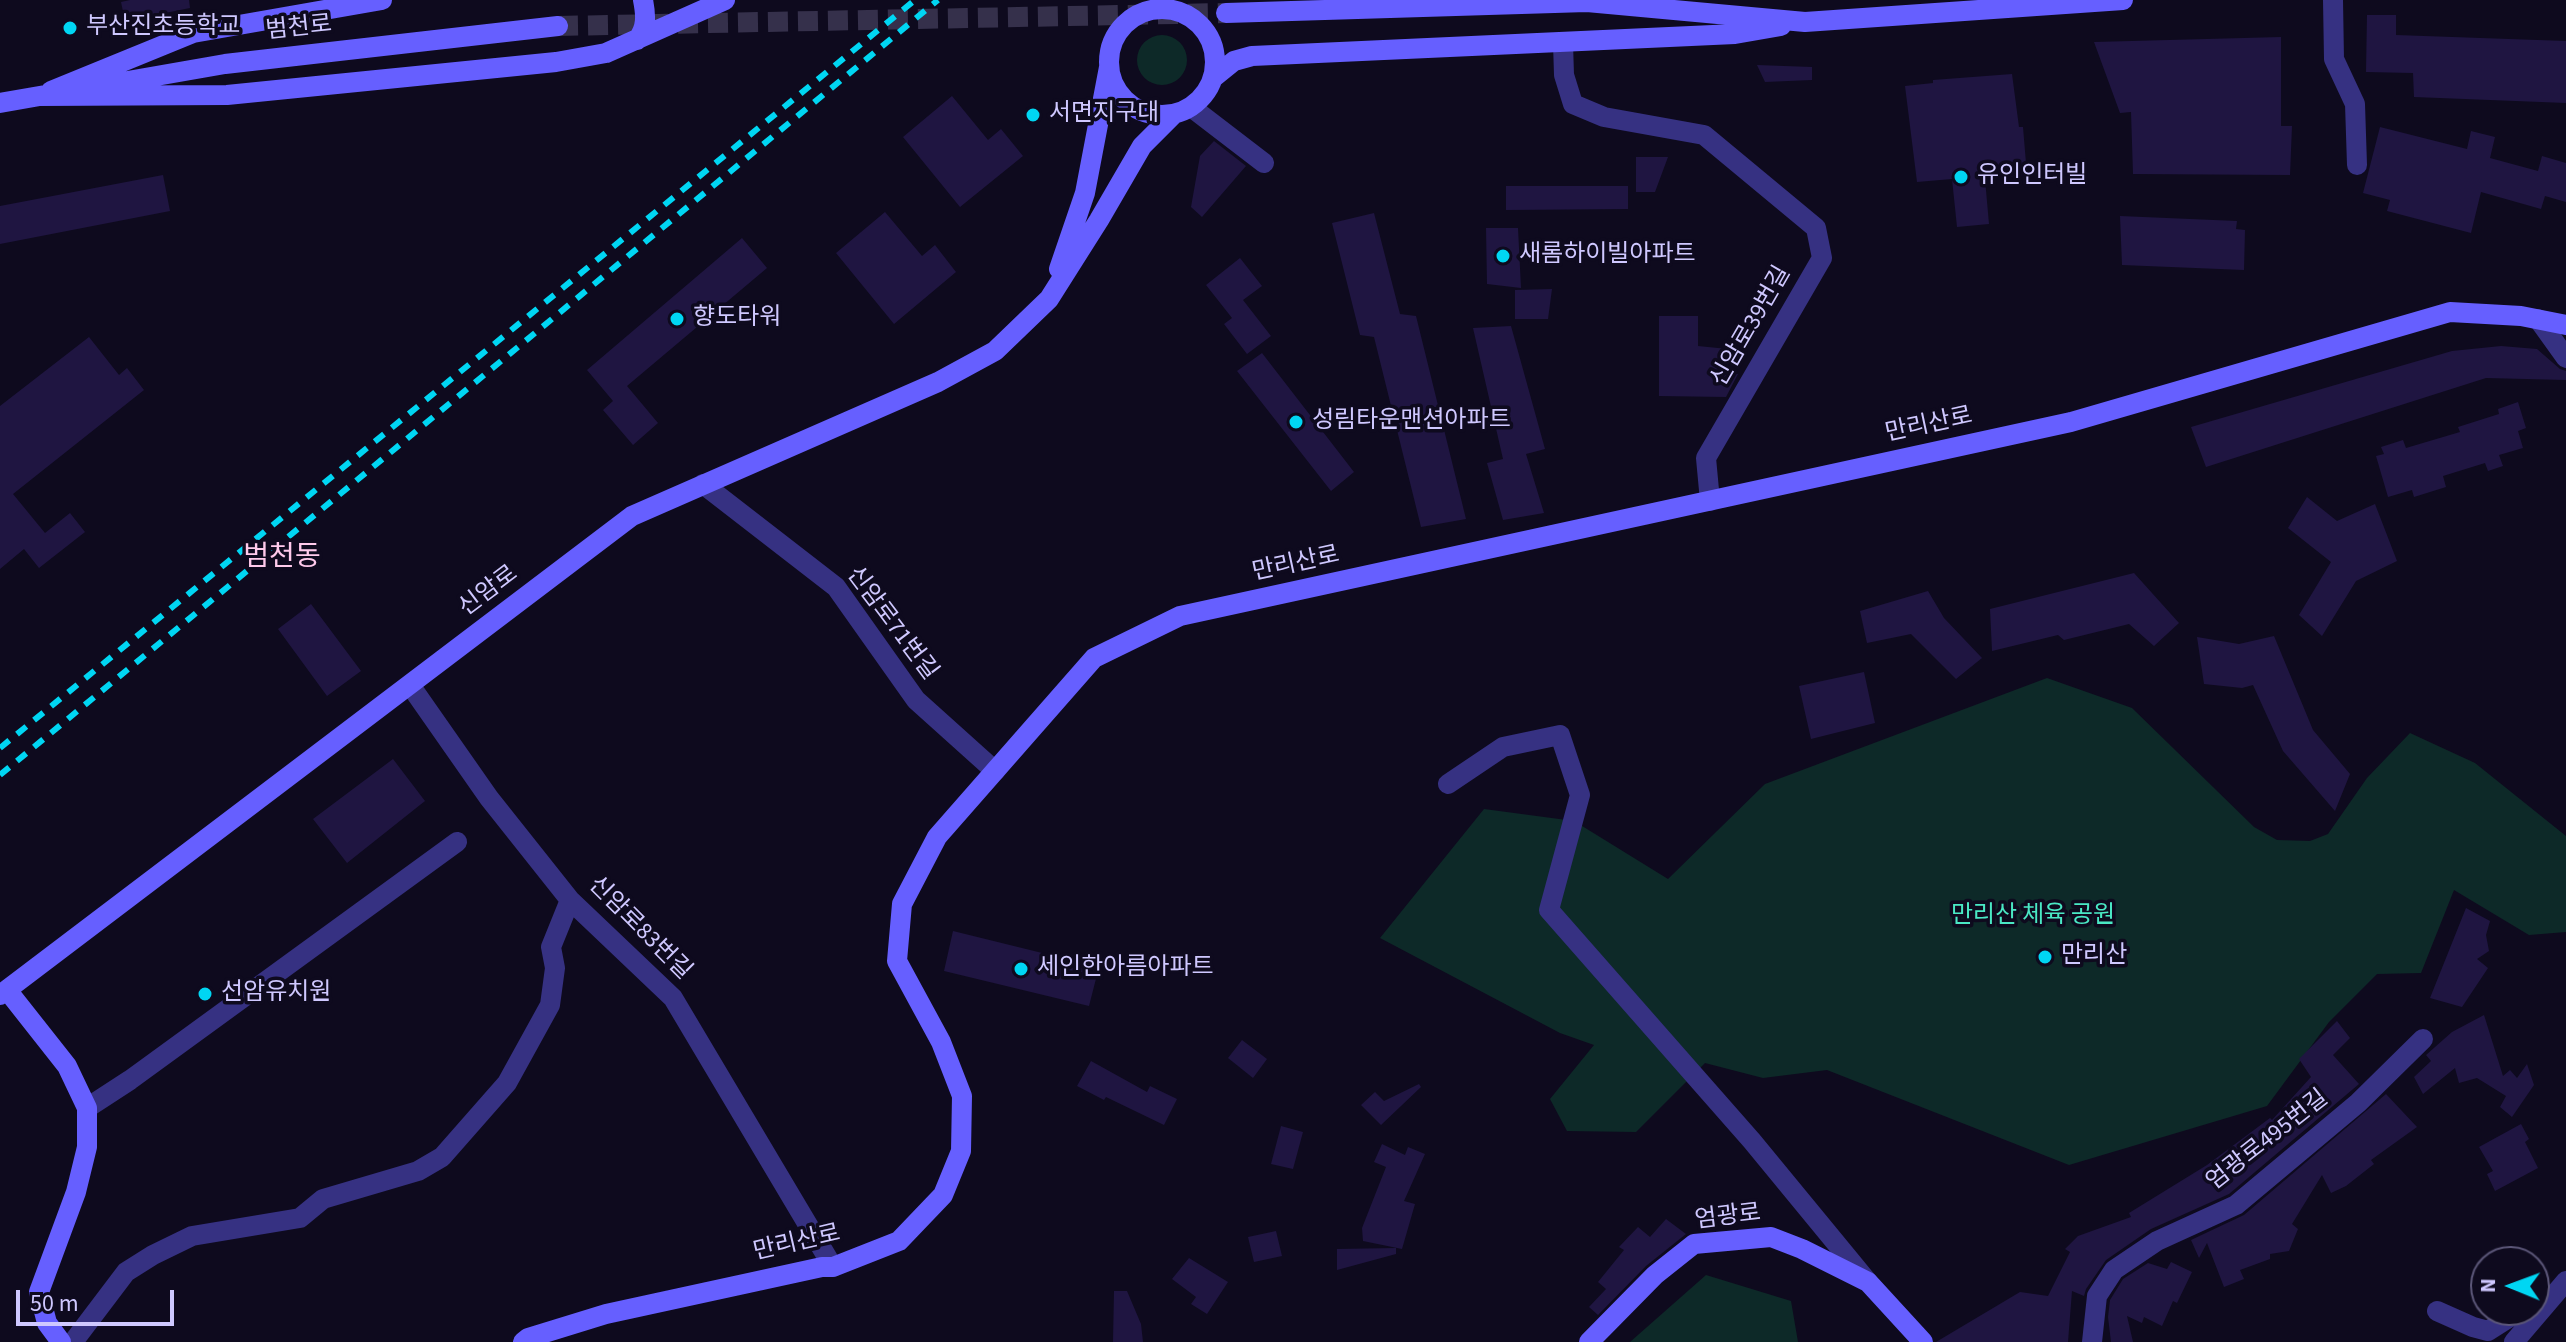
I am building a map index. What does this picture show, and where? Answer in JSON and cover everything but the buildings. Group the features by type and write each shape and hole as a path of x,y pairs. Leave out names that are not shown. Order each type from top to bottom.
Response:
{"main road":[{"path":"40,96 193,33 382,0"},
{"path":"637,40 644,32 646,13 643,0"},
{"path":"40,96 242,93 556,62 606,53 725,0"},
{"path":"1049,299 1085,193 1111,48 1137,0"},
{"path":"1984,11 2005,0"},
{"path":"1213,78 1234,61 1252,56 1735,34 1805,22 2123,0"},
{"path":"1226,13 1592,1 1805,22"},
{"path":"1049,299 1142,146 1204,94 1213,78 1216,61 1213,45 1205,29 1193,18 1177,11 1152,10 1129,20 1118,33"},
{"name":"범천로","path":"0,103 225,64 558,26"},
{"path":"1109,66 1114,84 1124,99 1139,110 1156,115 1183,110"},
{"name":"신암로","path":"4,993 632,516 938,382 995,351 1049,299"},
{"name":"만리산로","path":"523,1342 606,1314 833,1267 899,1241 943,1195 961,1151 962,1096 941,1042 897,961 902,904 937,837 1094,658 1180,616 2071,422 2450,312 2538,319 2566,325"},
{"path":"4,993 67,1066 87,1108 87,1147 76,1192 39,1292 47,1323 61,1342"},
{"name":"엄광로","path":"1589,1342 1655,1275 1694,1244 1771,1237 1868,1282 1923,1342"}],"street":[{"path":"2333,0 2334,59 2355,104 2357,165"},
{"name":"신암로39번길","path":"1563,43 1564,75 1573,104 1604,117 1704,135 1816,228 1822,258 1706,458 1710,501"},
{"path":"1183,110 1264,163"},
{"path":"2538,319 2566,358"},
{"name":"신암로71번길","path":"703,484 836,587 916,700 995,771"},
{"name":"신암로83번길","path":"410,685 489,798 570,900 673,998 833,1267"},
{"path":"1448,784 1503,747 1560,735 1580,795 1549,910 1752,1141 1868,1282"},
{"path":"87,1108 457,842"},
{"path":"73,1342 126,1272 153,1255 192,1236 300,1218 323,1199 418,1171 442,1157 507,1083 550,1005 555,968 551,947 570,900"},
{"name":"엄광로495번길","path":"2092,1342 2097,1296 2114,1270 2157,1241 2236,1205 2358,1103 2423,1039"},
{"path":"2550,1295 2566,1281"},
{"path":"2437,1311 2470,1326"},
{"path":"2471,1326 2488,1331 2494,1326"}],"green space":[{"path":"1162,35 1180,42 1187,60 1180,78 1162,85 1144,78 1137,60 1144,42"},
{"name":"만리산 체육 공원","path":"2047,678 2132,708 2254,827 2277,840 2310,841 2328,834 2367,778 2410,733 2475,763 2566,836 2566,932 2529,935 2454,890 2421,973 2377,974 2329,1022 2267,1106 2069,1165 1827,1070 1763,1078 1705,1063 1636,1132 1567,1131 1550,1099 1594,1045 1560,1033 1380,938 1484,809 1574,821 1668,879 1765,784"},
{"path":"1706,1275 1791,1301 1798,1342 1630,1342"}],"tunnel":[{"path":"558,26 1226,13"}],"railway":[{"path":"0,748 915,0"},
{"path":"0,775 938,0"}],"place":[{"name":"부산진초등학교","path":"70,28"},
{"name":"서면지구대","path":"1033,115"},
{"name":"유인인터빌","path":"1961,177"},
{"name":"새롬하이빌아파트","path":"1503,256"},
{"name":"향도타워","path":"677,319"},
{"name":"성림타운맨션아파트","path":"1296,422"},
{"name":"만리산","path":"2045,957"},
{"name":"세인한아름아파트","path":"1021,969"},
{"name":"선암유치원","path":"205,994"}],"district":[{"name":"범천동","path":"282,559"}]}
